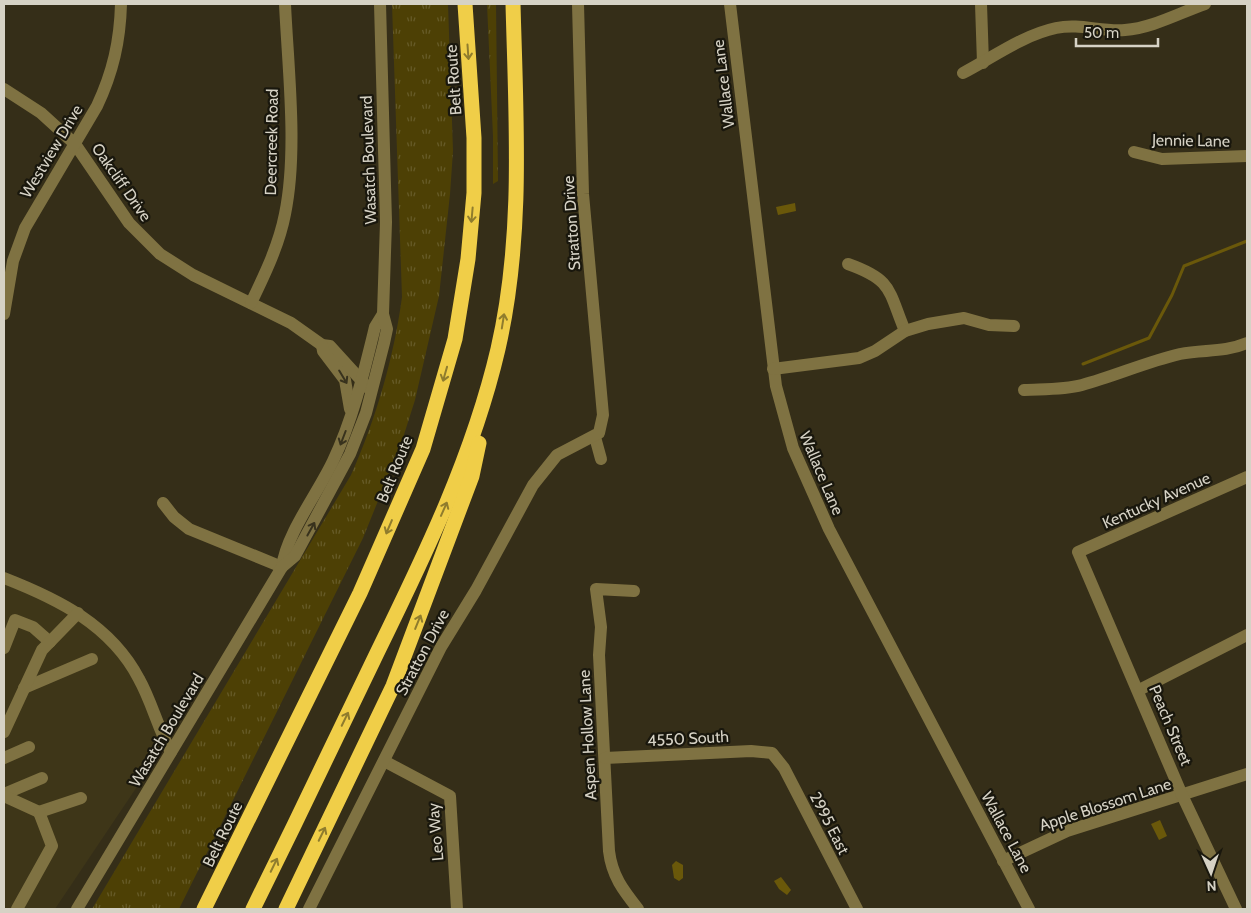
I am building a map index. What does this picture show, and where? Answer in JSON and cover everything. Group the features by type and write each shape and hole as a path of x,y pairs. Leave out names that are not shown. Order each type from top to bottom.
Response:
{"highway":[{"name":"Belt Route","path":"204,909 360,593 422,450 455,339 468,259 474,193 474,138 465,4"},
{"path":"286,909 393,686 423,612 472,476 498,350 515,243 517,133 513,4"},
{"path":"253,909 407,592 461,471 498,350"}],"street":[{"name":"Westview Drive","path":"4,314 8,280 18,244 35,209 97,106 112,71 119,39 121,4"},
{"name":"Deercreek Road","path":"251,303 277,243 285,215 290,183 286,4"},
{"name":"Wasatch Boulevard","path":"77,909 282,566 295,556 336,482 358,434 387,329 383,314 386,222 380,4"},
{"name":"Stratton Drive","path":"309,909 441,647 476,590 533,485 557,455 595,437 601,429 603,415 583,194 578,4"},
{"name":"Wallace Lane","path":"730,4 773,369 786,428 809,488 1029,909"},
{"path":"981,4 983,63"},
{"path":"963,73 1032,37 1054,28 1075,26 1116,30 1134,29 1205,4"},
{"name":"Oakcliff Drive","path":"4,89 41,113 75,144 128,223 149,245 182,269 300,327 322,345 330,346 371,391"},
{"name":"Jennie Lane","path":"1134,152 1162,159 1247,156"},
{"path":"848,264 869,271 886,285 904,331"},
{"name":"Wasatch Boulevard","path":"282,566 284,550 326,476 362,380 375,327 383,314"},
{"path":"773,369 860,358 875,352 904,331 920,325 959,318 989,325 1014,326"},
{"path":"1024,390 1080,386 1148,362 1200,350 1215,352 1233,349 1247,343"},
{"name":"Oakcliff Drive","path":"322,345 322,352 345,380 350,416"},
{"path":"595,437 601,459"},
{"name":"Kentucky Avenue","path":"1078,552 1247,477"},
{"path":"163,502 174,518 189,529 282,566"},
{"name":"Peach Street","path":"1078,552 1139,690 1182,795 1236,909"},
{"path":"4,578 46,596 78,613 110,638 133,668 144,690 158,728 171,752"},
{"name":"Aspen Hollow Lane","path":"634,591 596,589 601,627 599,655 611,867 618,883 638,909"},
{"path":"4,732 42,650 78,613"},
{"path":"4,648 15,620 34,627 50,642"},
{"path":"1139,690 1247,635"},
{"path":"24,688 92,659"},
{"path":"4,758 28,747"},
{"name":"4550 South","path":"605,758 751,751 772,753"},
{"name":"2995 East","path":"772,753 784,768 857,909"},
{"name":"Leo Way","path":"384,761 450,796 457,909"},
{"name":"Apple Blossom Lane","path":"1003,861 1067,831 1247,774"},
{"path":"4,795 42,778"},
{"path":"4,795 39,812 52,846 17,909"},
{"path":"39,812 81,798"}],"shaded area":[{"path":"795,203 796,211 778,215 776,207"},
{"path":"4,582 81,610 129,653 171,736 55,909 4,909"},
{"path":"1160,820 1167,836 1159,840 1151,824"},
{"path":"676,861 683,865 683,878 679,881 674,878 672,865"},
{"path":"781,877 791,890 787,895 779,889 774,881"}],"green space":[{"path":"392,4 448,4 453,151 439,296 415,400 401,444 363,538 179,909 92,909 351,475 376,410 389,365 402,297"},
{"path":"487,4 496,4 498,181 493,184 493,136"}],"waterway":[{"path":"1083,364 1149,338 1172,295 1184,266 1247,241"}]}
